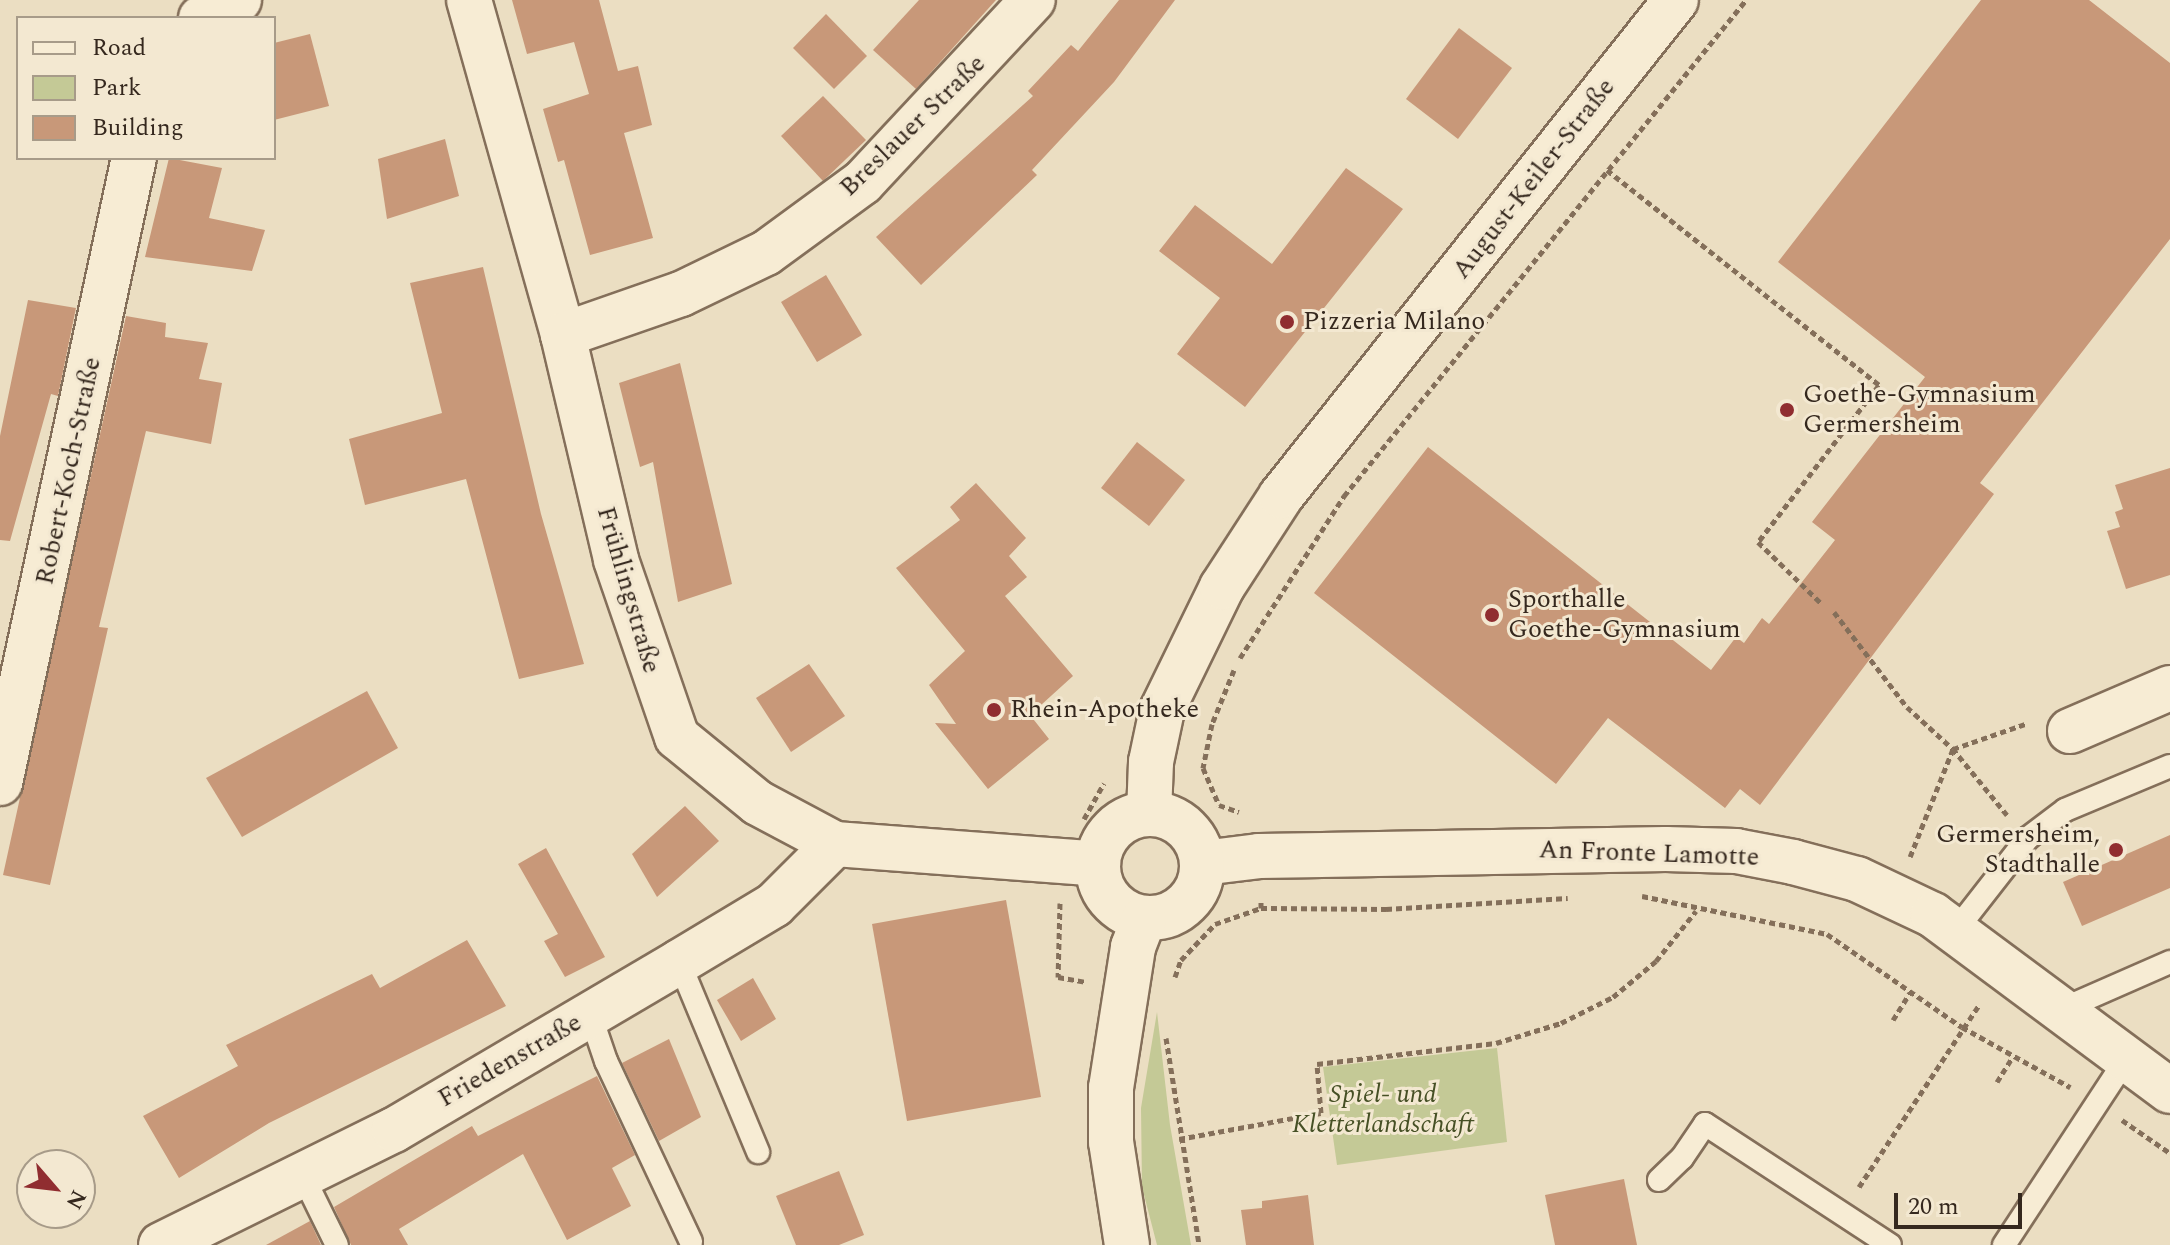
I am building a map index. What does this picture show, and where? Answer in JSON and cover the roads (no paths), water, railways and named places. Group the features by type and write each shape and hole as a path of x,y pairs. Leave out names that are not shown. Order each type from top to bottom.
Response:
{"street":[{"path":"205,16 239,0"},
{"name":"Frühlingstraße","path":"469,0 563,335 616,560 667,720 677,737 716,772 793,825 835,844 1098,864"},
{"name":"Breslauer Straße","path":"563,335 681,294 766,253 863,182 1033,0"},
{"name":"August-Keiler-Straße","path":"1149,814 1151,762 1162,710 1185,656 1239,561 1281,496 1676,0"},
{"name":"Robert-Koch-Straße","path":"0,783 134,160"},
{"path":"2070,731 2170,688"},
{"path":"1149,814 1180,823 1199,847 1203,863 1196,893 1187,905 1160,919 1129,915 1105,894 1098,864 1108,835 1134,816 1149,814"},
{"name":"Friedenstraße","path":"190,1239 302,1174 394,1130 774,905 835,844"},
{"name":"An Fronte Lamotte","path":"1203,863 1259,856 1736,851 1857,879 1894,895 1956,930 2170,1091"},
{"path":"1127,1245 1111,1142 1111,1088 1133,947 1144,919"}],"lane":[{"path":"1956,930 2028,838 2065,810 2170,766"},
{"path":"679,962 758,1152"},
{"path":"2063,1009 2170,962"},
{"path":"590,1014 606,1061 691,1242"},
{"path":"2004,1245 2127,1058"},
{"path":"1659,1180 1682,1158 1705,1124 1890,1245"},
{"path":"302,1174 337,1245"}],"place":[{"name":"Pizzeria Milano","path":"1287,322"},
{"name":"Goethe-Gymnasium Germersheim","path":"1787,410"},
{"name":"Sporthalle Goethe-Gymnasium","path":"1492,615"},
{"name":"Rhein-Apotheke","path":"994,710"},
{"name":"Germersheim, Stadthalle","path":"2116,850"}],"park label":[{"name":"Spiel- und Kletterlandschaft","path":"1383,1110"}]}
